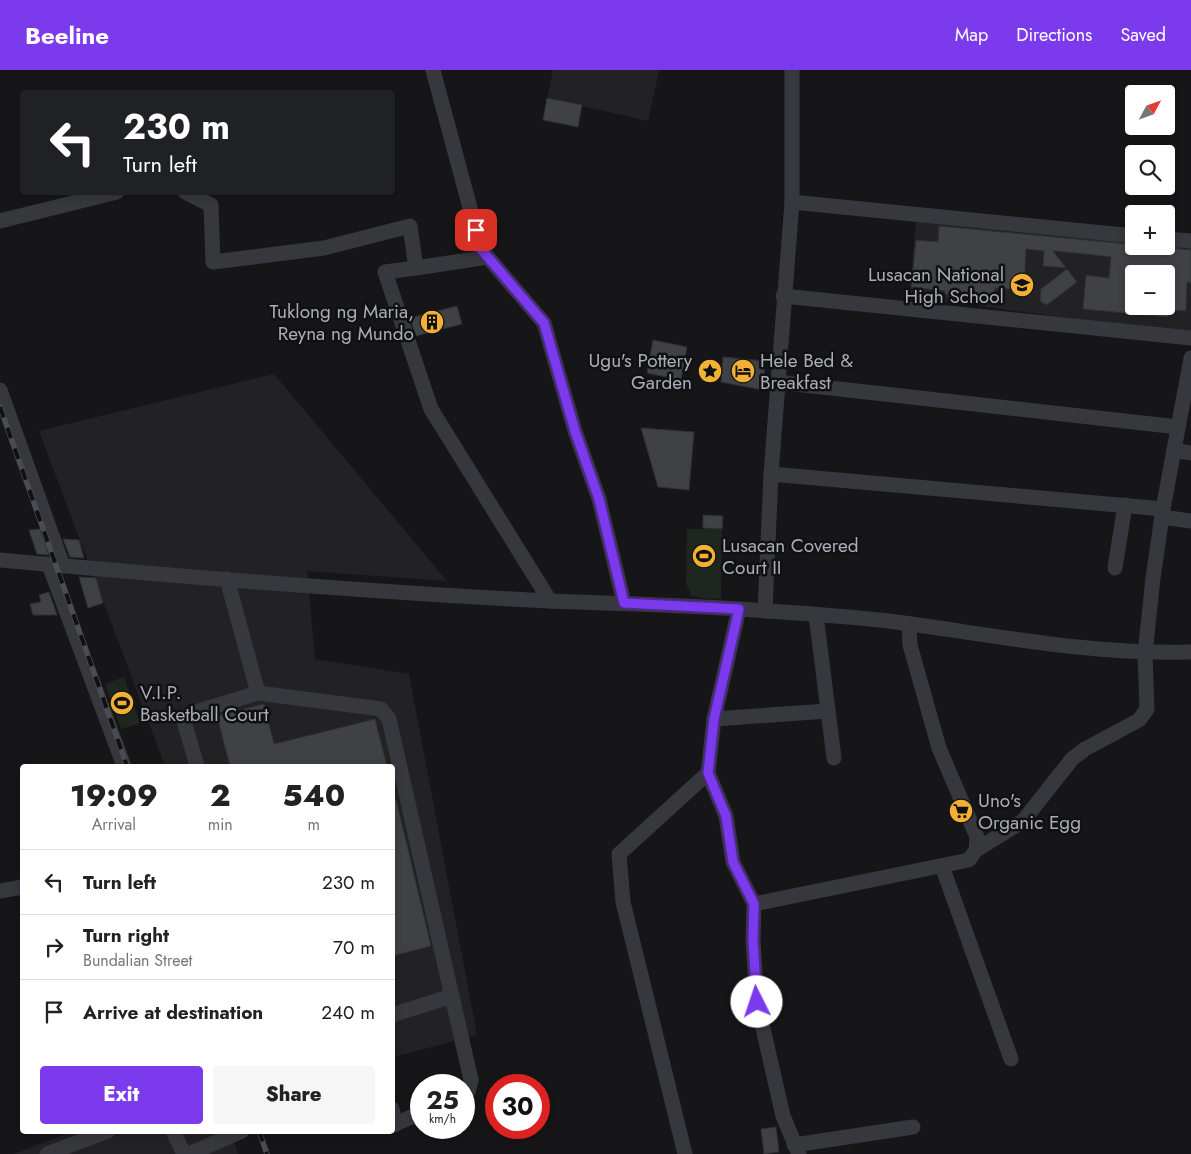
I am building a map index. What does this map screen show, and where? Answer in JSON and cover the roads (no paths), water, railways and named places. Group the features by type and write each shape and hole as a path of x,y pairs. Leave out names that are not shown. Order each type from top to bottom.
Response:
{"street":[{"path":"433,70 481,249 544,323 575,431 599,499 624,603"},
{"path":"765,611 777,382 792,202 792,70"},
{"path":"0,220 104,195"},
{"path":"191,195 210,205 213,262 324,248 410,226 416,268"},
{"path":"792,202 1125,235"},
{"path":"1175,240 1191,241"},
{"path":"488,257 385,272 431,410 550,600"},
{"path":"783,296 1191,338"},
{"path":"754,904 969,860 976,850 1024,821 1072,759 1085,749 1139,720 1147,709 1145,654 1162,513 1178,427 1188,390 1191,358"},
{"path":"777,382 1178,427"},
{"path":"0,390 56,566 123,764"},
{"path":"1174,450 1191,453"},
{"path":"771,474 1125,506 1191,521"},
{"path":"1115,568 1125,506"},
{"path":"0,560 227,579 550,600 765,611 909,624 982,636 1145,654 1191,652"},
{"path":"227,579 258,693"},
{"path":"739,609 714,719 708,773 726,816 733,862 754,904 753,940 757,1002 783,1116 797,1149 913,1127"},
{"path":"816,615 834,758"},
{"path":"909,624 910,645 938,748 972,822 977,837 976,850"},
{"path":"196,764 184,721 189,714 258,693 381,709 389,720 470,1074"},
{"path":"714,719 828,711"},
{"path":"685,1154 623,902 619,854 708,773"},
{"path":"942,866 1011,1059"},
{"path":"0,891 20,887"},
{"path":"395,1014 452,996"},
{"path":"395,1125 410,1118"},
{"path":"48,1154 100,1134"},
{"path":"174,1134 184,1154"},
{"path":"197,1152 236,1134"}],"railway":[{"path":"0,407 126,764"},
{"path":"260,1134 267,1154"}],"place":[{"name":"Lusacan National High School","path":"1022,285"},
{"name":"Tuklong ng Maria, Reyna ng Mundo","path":"432,322"},
{"name":"Ugu's Pottery Garden","path":"710,371"},
{"name":"Hele Bed & Breakfast","path":"743,371"},
{"name":"Lusacan Covered Court II","path":"704,556"},
{"name":"V.I.P. Basketball Court","path":"122,703"},
{"name":"Uno's Organic Egg","path":"961,811"}]}
